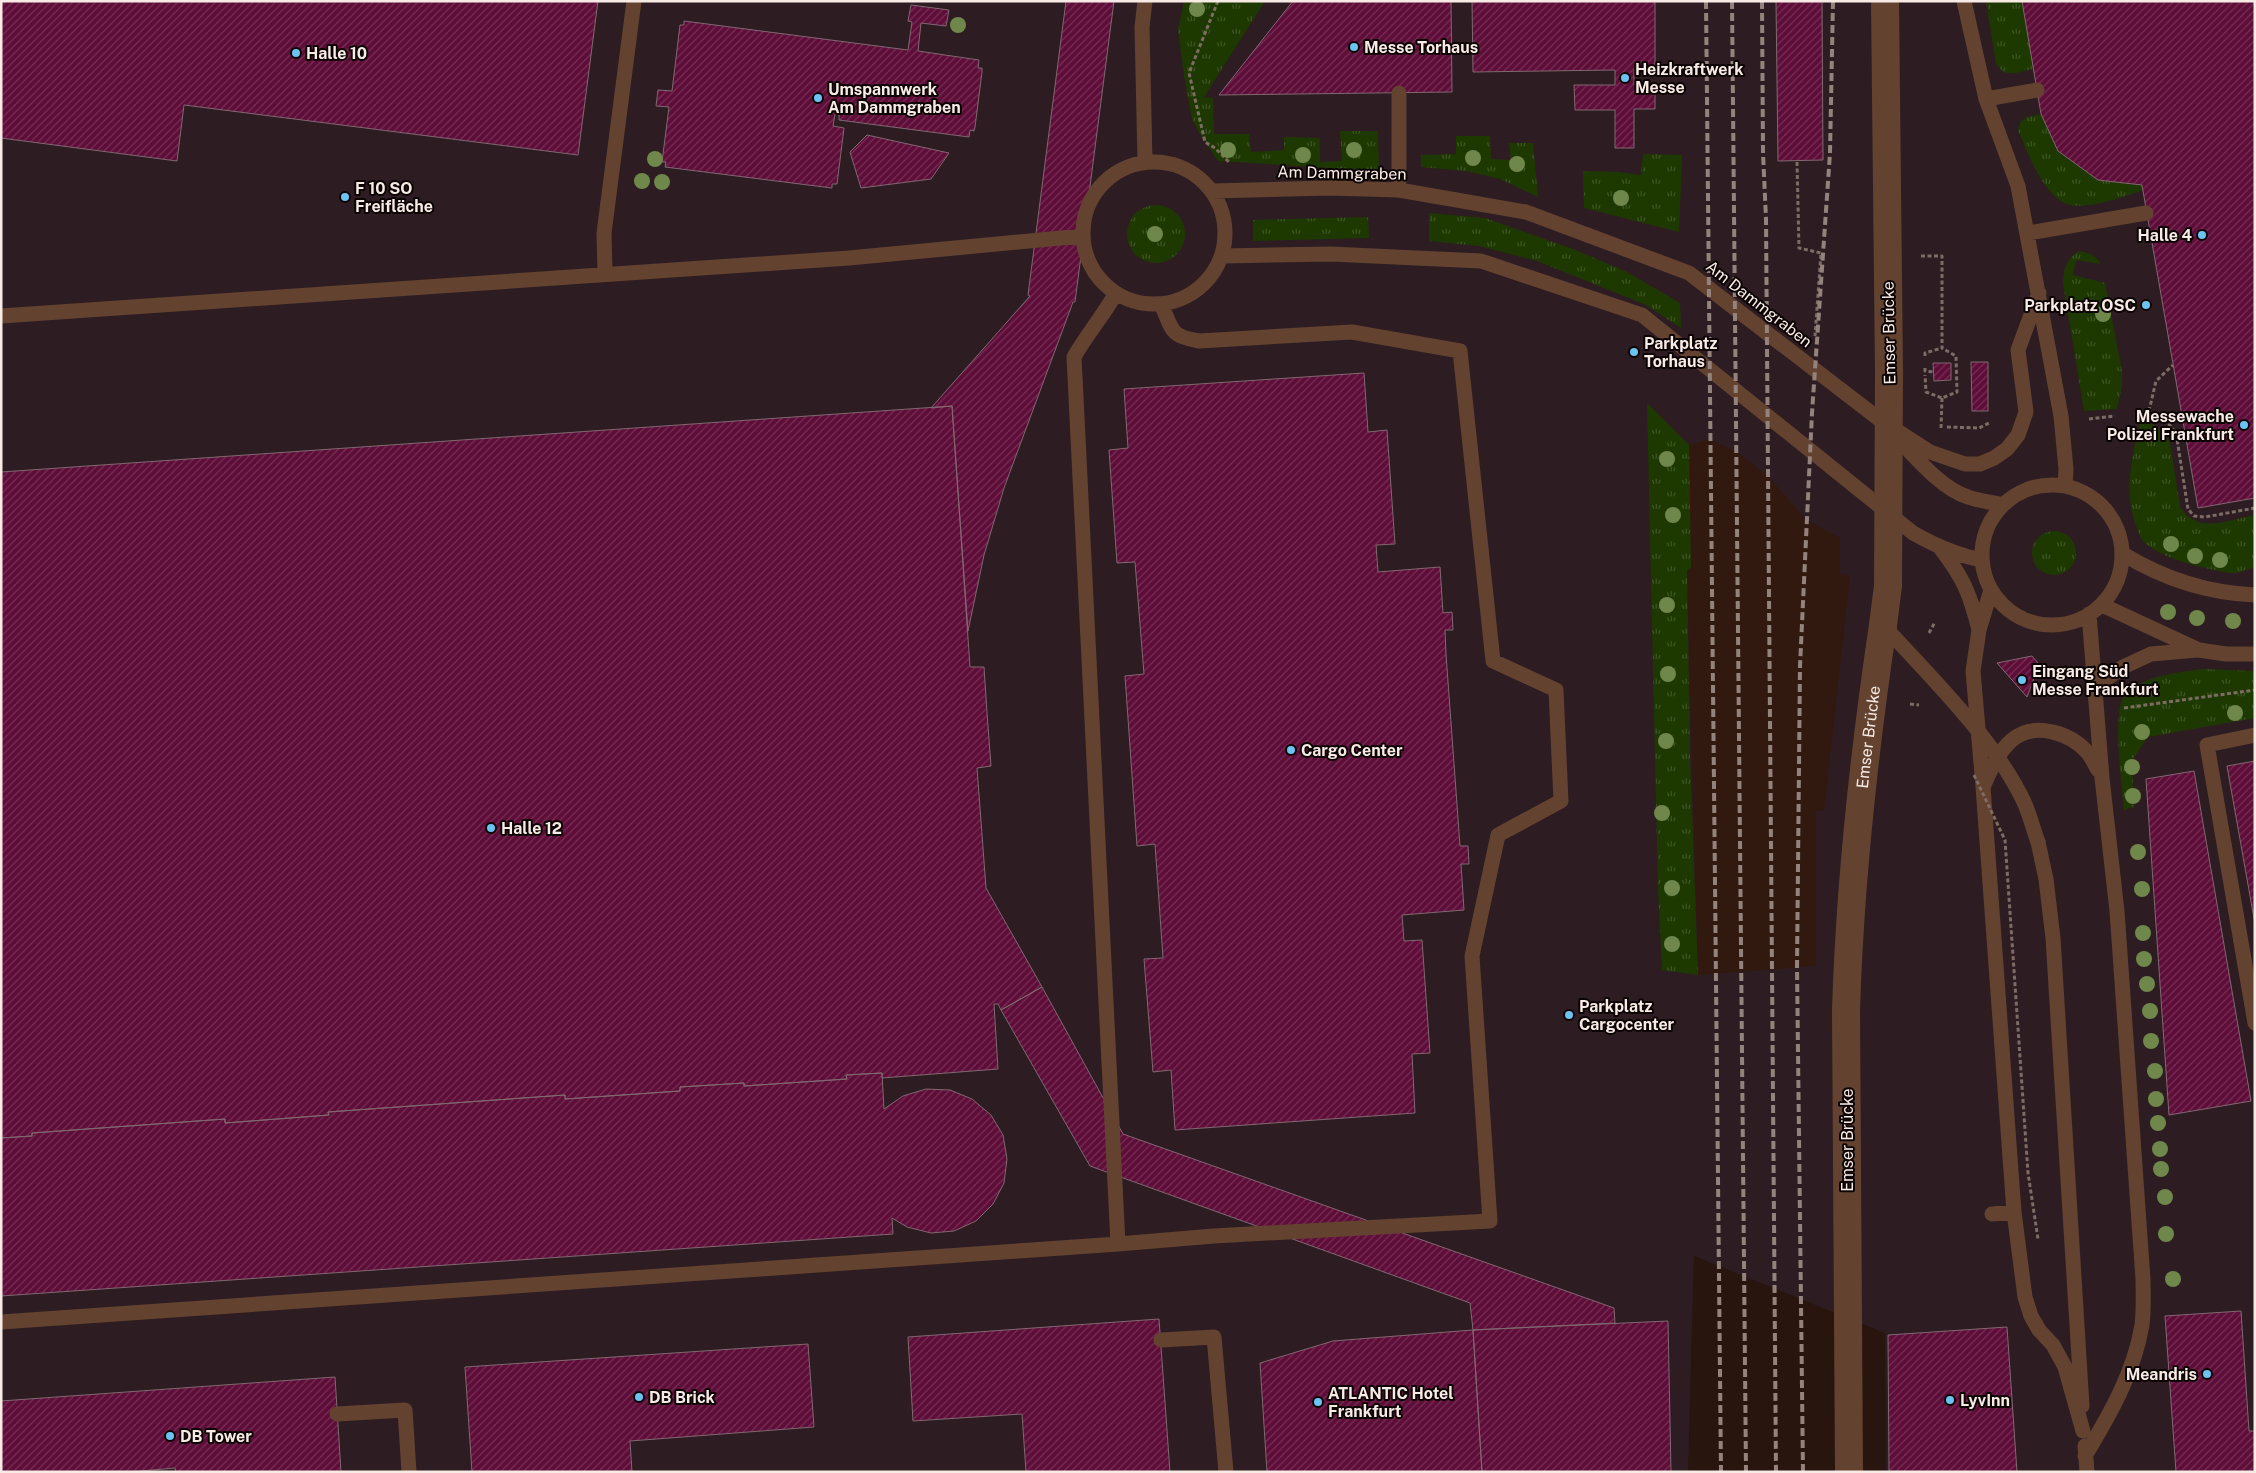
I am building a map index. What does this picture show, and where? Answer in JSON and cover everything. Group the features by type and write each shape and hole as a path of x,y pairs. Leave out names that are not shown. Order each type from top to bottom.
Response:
{"street":[{"name":"Emser Brücke","path":"1849,1472 1846,1010 1848,935 1867,732 1888,586 1891,412 1885,1"}],"lane":[{"path":"605,274 604,233 634,1"},
{"path":"1145,1 1142,27 1145,162"},
{"path":"1964,1 1986,99 2018,186 2028,233 2061,416 2066,470 2065,486"},
{"path":"1986,99 2037,90"},
{"path":"1399,93 1399,190"},
{"path":"1145,162 1164,162 1182,167 1199,177 1212,191 1223,211 1226,234 1222,256 1213,275 1199,289 1181,299 1161,304 1138,302 1116,294 1099,278 1087,258 1082,236 1085,215 1093,195 1107,179 1124,167 1145,162"},
{"name":"Am Dammgraben","path":"1212,191 1328,188 1399,190 1526,212 1689,273 1879,419 1930,452 1965,464 1980,464 1994,458 2007,449 2018,435 2026,412 2018,350 2039,294"},
{"path":"2028,233 2146,213"},
{"path":"1,316 849,258 1082,236"},
{"path":"1222,256 1330,254 1481,261 1642,315 1913,533 1941,549 1982,560"},
{"path":"1116,294 1102,318 1085,338 1074,356 1118,1244"},
{"path":"1,1322 1224,1236 1490,1221 1472,956 1498,835 1561,800 1556,690 1493,661 1460,351 1352,332 1199,341 1182,338 1172,331 1161,304"},
{"path":"1879,419 1919,461 1949,486 1967,497 2003,505"},
{"path":"2035,486 2065,486 2094,498 2109,514 2119,532 2123,554 2120,573 2113,590 2102,605 2074,621 2051,625 2027,620 2007,608 1991,590 1982,560 1984,540 1990,520 2003,505 2018,493 2035,486"},
{"path":"1941,549 1957,570 1970,596 1979,630"},
{"path":"2123,554 2150,570 2181,582 2212,591 2255,596"},
{"path":"1991,590 1979,630 1973,671 2014,1212 2028,1306 2039,1330 2053,1345 2065,1367 2083,1430"},
{"path":"2102,605 2199,650"},
{"path":"2085,1456 2130,1372 2142,1323 2143,1279 2116,911 2102,778 2089,614"},
{"path":"1882,625 1926,671 2005,767 2024,803 2038,842 2046,879 2053,938 2087,1472"},
{"path":"2094,688 2118,671 2151,654 2199,650 2226,654 2255,654"},
{"path":"1983,787 1990,770 2012,740 2031,730 2055,732 2077,742 2090,754 2102,778"},
{"path":"2255,736 2207,745 2255,1023"},
{"path":"1992,1214 2014,1212"},
{"path":"1161,1340 1214,1337 1226,1472"},
{"path":"337,1414 405,1410 409,1472"}],"path":[{"path":"1796,162 1799,248 1821,253 1814,345"},
{"path":"1917,256 1942,256 1942,348"},
{"path":"1917,388 1926,392 1942,398 1957,392 1956,356 1942,348 1925,353 1926,392"},
{"path":"2149,411 2156,381 2172,365"},
{"path":"1925,371 1934,372"},
{"path":"1942,398 1942,426"},
{"path":"2140,413 2149,411 2168,423 2176,434 2188,509 2194,516 2205,517 2255,508"},
{"path":"2086,420 2115,416"},
{"path":"1930,632 1935,622"},
{"path":"2098,726 2119,709 2255,690"},
{"path":"1970,769 2005,840 2028,1173 2038,1239"}],"shaded area":[{"path":"1,1 2255,1 2255,1472 1886,1472 1885,1333 1694,1256 1688,1472 1,1472"},
{"path":"1710,439 1736,452 1767,475 1805,519 1840,538 1840,574 1850,576 1824,811 1816,811 1816,966 1698,975 1687,570 1691,568 1689,445"}],"green space":[{"path":"1184,1 1265,1 1204,97 1213,98 1214,134 1249,134 1251,152 1284,150 1284,137 1320,138 1320,162 1342,161 1340,131 1378,131 1379,171 1218,161 1198,131 1192,118 1178,29"},
{"path":"1986,1 2022,1 2033,69 2017,73 2007,73 1999,68 1996,63"},
{"path":"2041,114 2058,151 2098,180 2142,185 2143,190 2106,202 2087,205 2070,205 2060,201 2044,184 2018,130 2023,120"},
{"path":"1456,136 1490,136 1491,159 1511,160 1509,143 1533,143 1538,197 1500,179 1466,171 1421,167 1421,155 1456,154"},
{"path":"1643,154 1682,155 1679,232 1584,208 1583,171 1641,175"},
{"path":"1156,205 1172,210 1180,218 1185,234 1180,250 1172,258 1156,263 1140,258 1132,250 1127,234 1132,218 1140,210"},
{"path":"1429,213 1485,218 1578,251 1627,272 1680,303 1681,328 1646,305 1537,261 1479,246 1429,241"},
{"path":"1368,217 1369,238 1253,241 1253,220"},
{"path":"2079,251 2092,255 2101,264 2076,260 2073,275 2105,283 2122,371 2122,386 2117,409 2084,411 2063,283 2066,265 2071,257"},
{"path":"1647,403 1689,445 1691,568 1687,570 1690,757 1698,975 1662,970 1658,889"},
{"path":"2141,418 2161,431 2170,443 2180,507 2187,516 2195,521 2214,523 2255,515 2255,567 2236,573 2229,573 2197,566 2175,560 2155,550 2143,541 2130,500 2130,473"},
{"path":"2054,531 2066,535 2072,541 2076,553 2072,565 2066,571 2054,575 2042,571 2036,565 2032,553 2036,541 2042,535"},
{"path":"2202,669 2255,671 2255,718 2148,737 2132,760 2134,807 2124,810 2118,734 2120,705 2124,696 2139,684 2160,676"}],"building":[{"name":"Halle 10","path":"1,1 598,1 578,155 184,105 177,161 1,138"},
{"path":"1066,1 1114,1 1075,302 1073,302 1004,488 984,555 968,631 952,406 931,408 1030,296 1028,295"},
{"name":"Messe Torhaus","path":"1293,1 1451,1 1452,92 1219,95"},
{"name":"Heizkraftwerk Messe","path":"1472,1 1655,1 1655,70 1634,70 1634,85 1655,85 1655,109 1634,109 1634,148 1615,148 1615,110 1575,110 1574,85 1615,85 1615,70 1473,72"},
{"path":"1776,1 1822,1 1823,160 1778,161"},
{"name":"Halle 4","path":"2022,1 2255,1 2255,498 2198,508 2142,185 2098,180 2058,151 2041,114"},
{"name":"Umspannwerk Am Dammgraben","path":"911,5 949,10 946,26 921,23 918,51 979,60 978,68 982,68 982,72 975,127 974,131 970,130 969,137 839,120 839,115 835,114 833,126 844,128 837,184 832,184 832,188 665,167 666,162 662,162 669,107 656,106 658,90 672,91 680,25 684,25 684,21 908,50 912,22 908,21"},
{"name":"Umspannwerk Am Dammgraben","path":"867,135 949,153 931,179 861,188 850,152"},
{"path":"1971,362 1988,362 1988,411 1972,411"},
{"path":"1933,363 1951,363 1951,380 1934,381"},
{"name":"Cargo Center","path":"1364,373 1368,432 1387,430 1395,544 1376,545 1378,572 1440,567 1443,613 1452,612 1453,630 1445,630 1460,846 1468,846 1469,864 1461,864 1464,910 1402,915 1404,941 1422,940 1430,1053 1412,1054 1415,1113 1175,1130 1171,1070 1153,1072 1144,959 1163,958 1155,844 1137,846 1125,676 1144,674 1135,562 1117,563 1109,450 1128,448 1124,389"},
{"name":"Halle 12","path":"952,406 970,667 984,667 991,766 977,768 986,888 1042,987 1001,1010 998,1004 994,1004 998,1069 882,1078 882,1073 846,1075 847,1079 744,1086 744,1083 680,1087 680,1091 565,1099 565,1095 328,1112 329,1115 225,1123 225,1119 32,1133 32,1136 1,1138 1,472"},
{"name":"Eingang Süd Messe Frankfurt","path":"2032,656 2039,664 2027,697 1997,663"},
{"path":"2255,761 2255,924 2227,766"},
{"path":"2194,771 2251,1101 2169,1115 2146,779"},
{"path":"1042,987 1123,1134 1614,1308 1615,1323 1473,1330 1470,1303 1090,1166 1001,1010"},
{"path":"882,1073 884,1109 903,1096 926,1089 950,1090 972,1099 991,1115 1003,1135 1007,1159 1004,1183 993,1204 976,1221 954,1231 931,1233 907,1227 892,1218 893,1234 1,1296 1,1138 32,1136 32,1133 225,1119 225,1123 329,1115 328,1112 565,1095 565,1099 680,1091 680,1087 744,1083 744,1086 847,1079 846,1075"},
{"name":"Meandris","path":"2241,1311 2249,1431 2255,1431 2255,1472 2176,1472 2165,1316"},
{"path":"1159,1319 1170,1472 1026,1472 1022,1414 913,1421 908,1337"},
{"path":"1668,1321 1671,1472 1482,1472 1473,1330"},
{"name":"LyvInn","path":"2007,1327 2017,1472 1889,1472 1888,1335"},
{"path":"1473,1330 1482,1472 1267,1472 1260,1363 1333,1341"},
{"name":"DB Brick","path":"808,1344 814,1427 630,1441 632,1472 472,1472 465,1367"},
{"name":"DB Tower","path":"335,1377 341,1472 176,1472 175,1468 129,1472 1,1472 1,1401"}],"railway":[{"path":"1706,1 1721,1472"},
{"path":"1732,1 1746,1472"},
{"path":"1762,1 1763,153 1766,219 1776,1472"},
{"path":"1803,1472 1797,967 1800,666 1812,413 1830,153 1833,1"}],"place":[{"name":"Messe Torhaus","path":"1354,47"},
{"name":"Halle 10","path":"296,53"},
{"name":"Heizkraftwerk Messe","path":"1625,78"},
{"name":"Umspannwerk Am Dammgraben","path":"818,98"},
{"name":"F 10 SO Freifläche","path":"345,197"},
{"name":"Halle 4","path":"2202,235"},
{"name":"Parkplatz OSC","path":"2146,305"},
{"name":"Parkplatz Torhaus","path":"1634,352"},
{"name":"Messewache Polizei Frankfurt","path":"2244,425"},
{"name":"Eingang Süd Messe Frankfurt","path":"2022,680"},
{"name":"Cargo Center","path":"1291,750"},
{"name":"Halle 12","path":"491,828"},
{"name":"Parkplatz Cargocenter","path":"1569,1015"},
{"name":"Meandris","path":"2207,1374"},
{"name":"DB Brick","path":"639,1397"},
{"name":"LyvInn","path":"1950,1400"},
{"name":"ATLANTIC Hotel Frankfurt","path":"1318,1402"},
{"name":"DB Tower","path":"170,1436"}]}
